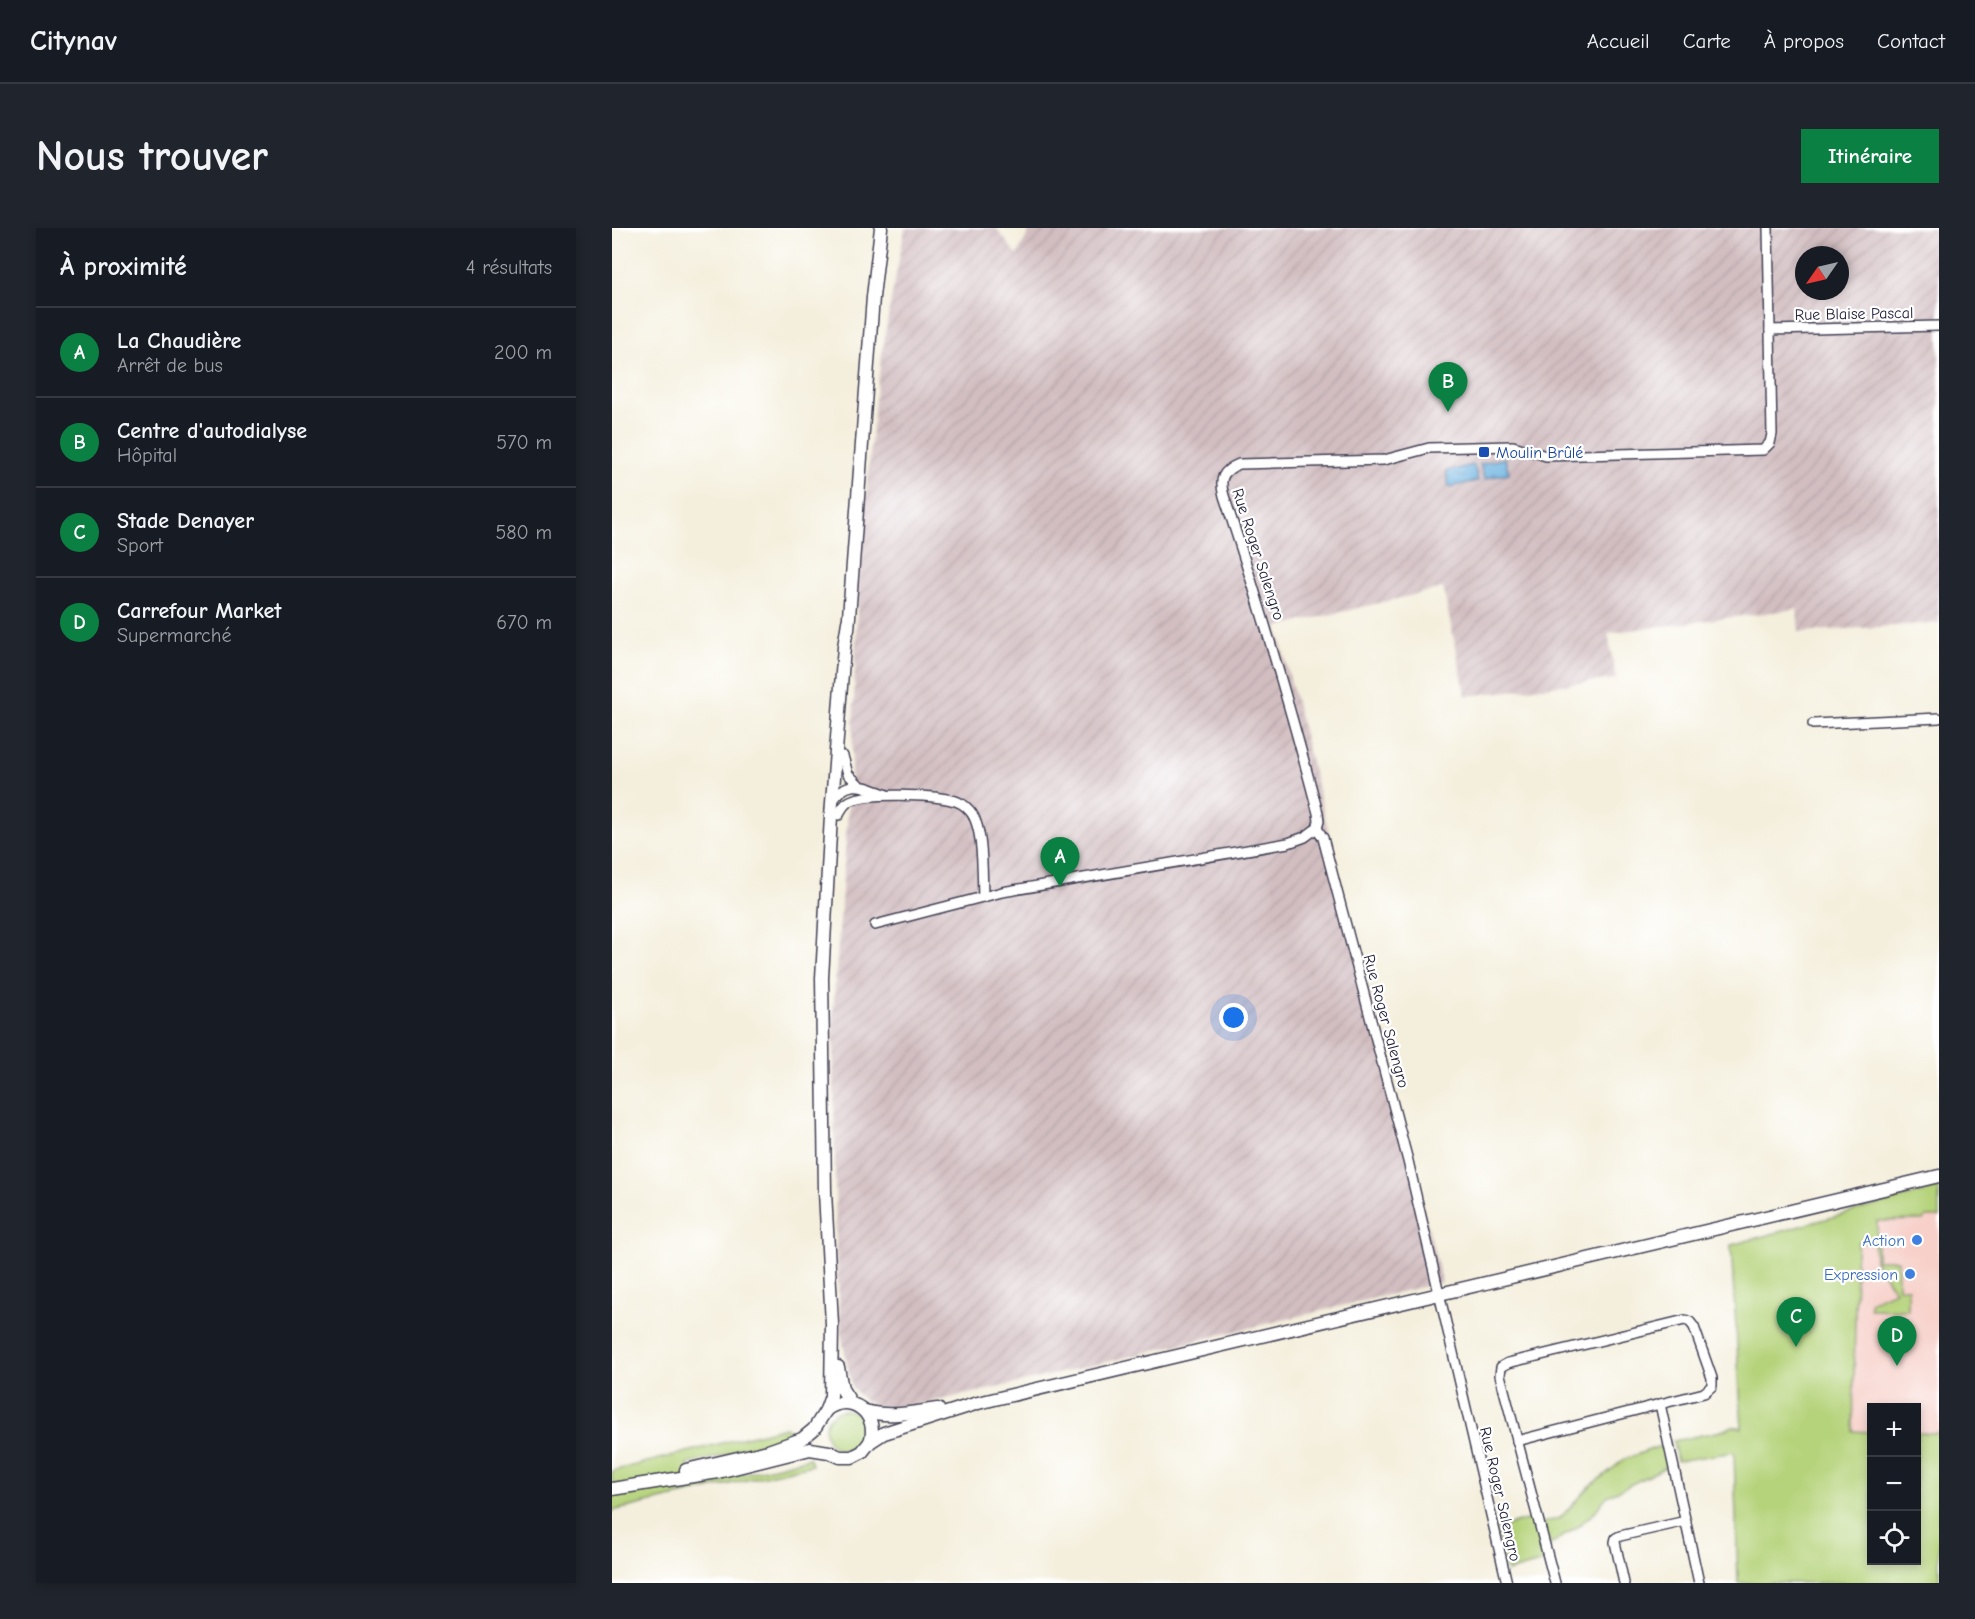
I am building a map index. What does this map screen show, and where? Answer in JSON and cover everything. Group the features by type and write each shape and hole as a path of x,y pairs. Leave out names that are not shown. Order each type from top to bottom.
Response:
{"main road":[{"path":"612,1489 788,1444 809,1434 826,1410 832,1380 832,1324 824,1160 822,973 832,803 843,756 848,691 848,622 852,561 874,278 881,228"},
{"path":"824,1008 839,815 837,786 844,647 848,622"},
{"path":"612,1489 718,1472 807,1450 816,1449 837,1456 849,1457 860,1453 870,1442 892,1430 978,1403 1939,1176"},
{"path":"832,1324 843,1392 851,1403 865,1411 897,1414 978,1403"},
{"path":"826,1410 837,1404 851,1403"},
{"path":"865,1411 872,1426 870,1442"},
{"path":"819,1422 819,1439 829,1452"}],"street":[{"path":"1768,228 1770,330"},
{"name":"Rue Blaise Pascal","path":"1770,330 1939,326"},
{"name":"Rue Roger Salengro","path":"1507,1583 1438,1296 1411,1172 1323,838 1317,828 1319,816 1263,612 1221,484 1223,475 1230,468 1243,464 1384,460 1429,448 1518,446 1546,456 1760,451 1768,446 1772,437 1770,330"},
{"path":"1814,724 1939,718"},
{"path":"843,756 848,774 859,785"},
{"path":"837,786 859,785 888,794 948,799 963,805 976,820 979,831 983,897"},
{"path":"837,786 849,796 859,798"},
{"path":"839,815 845,805 859,798 888,794"},
{"path":"875,925 983,897 1288,843 1305,837 1317,828"},
{"path":"1517,1441 1704,1393 1712,1386 1712,1378 1694,1327 1687,1320 1505,1364 1501,1367 1500,1375 1517,1441 1555,1583"},
{"path":"1660,1404 1699,1583"},
{"path":"1624,1583 1616,1538 1686,1521"}],"shaded area":[{"path":"905,228 996,228 1017,255 1031,228 1939,228 1939,623 1799,632 1797,609 1608,633 1616,679 1466,696 1443,588 1277,627 1442,1282 1005,1386 912,1406 879,1407 865,1401 852,1388 841,1333 836,1251 833,1012 852,757 858,584 875,399"},
{"path":"1939,1188 1939,1433 1921,1433 1921,1403 1867,1403 1867,1432 1853,1432 1856,1263 1861,1210"}],"green space":[{"path":"1939,1188 1939,1217 1927,1217 1923,1220 1877,1221 1877,1260 1898,1260 1898,1288 1908,1288 1908,1310 1870,1309 1870,1302 1895,1291 1875,1261 1874,1242 1858,1242 1853,1431 1867,1432 1867,1565 1921,1565 1921,1433 1939,1433 1939,1583 1738,1583 1734,1452 1677,1461 1673,1441 1721,1431 1733,1426 1742,1428 1731,1245"},
{"path":"845,1410 853,1411 859,1416 864,1422 864,1438 859,1444 853,1449 845,1450 837,1449 831,1444 826,1438 825,1430 826,1422 831,1416 837,1411"},
{"path":"785,1427 796,1434 767,1445 688,1464 692,1484 810,1458 812,1465 612,1511 612,1471"},
{"path":"1663,1445 1668,1466 1607,1496 1594,1513 1550,1545 1543,1523 1560,1518 1590,1486 1625,1459"},
{"path":"1534,1518 1544,1562 1507,1572 1497,1528"}],"water":[{"path":"1505,458 1509,473 1484,479 1480,464"},
{"path":"1474,465 1478,481 1449,487 1446,471"}],"place":[{"name":"Centre d'autodialyse","path":"1448,412"},
{"name":"Moulin Brûlé","path":"1484,452"},
{"name":"La Chaudière","path":"1060,887"},
{"name":"Action","path":"1917,1240"},
{"name":"Expression","path":"1910,1274"},
{"name":"Stade Denayer","path":"1796,1347"},
{"name":"Carrefour Market","path":"1897,1366"}]}
